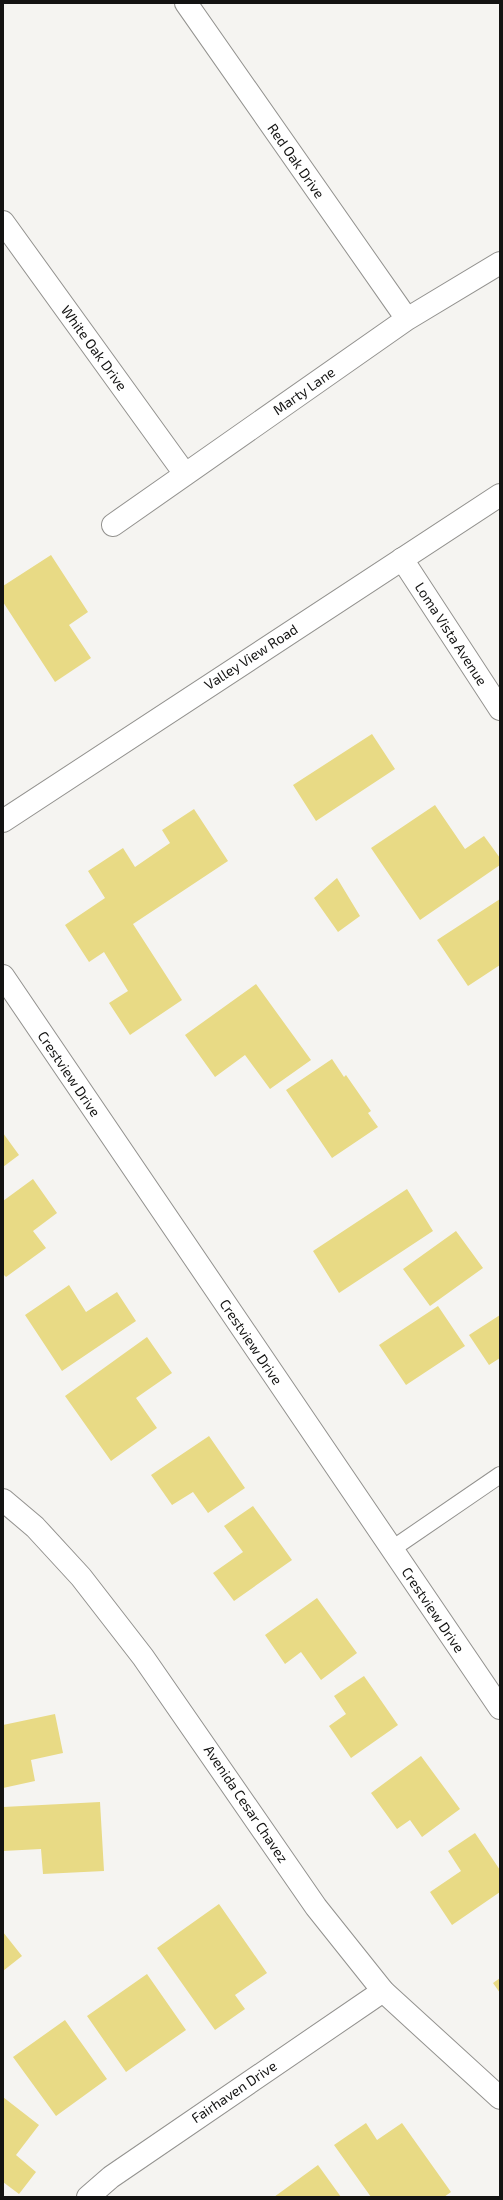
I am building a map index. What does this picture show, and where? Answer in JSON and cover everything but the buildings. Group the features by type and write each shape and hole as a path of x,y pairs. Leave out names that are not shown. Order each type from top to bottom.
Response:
{"street":[{"name":"Red Oak Drive","path":"186,3 407,319"},
{"name":"White Oak Drive","path":"3,222 185,474"},
{"name":"Marty Lane","path":"113,525 407,319 500,263"},
{"name":"Valley View Road","path":"3,821 500,495"},
{"name":"Loma Vista Avenue","path":"402,559 500,709"},
{"name":"Crestview Drive","path":"3,976 500,1708"},
{"name":"Avenida Cesar Chavez","path":"3,1500 35,1527 81,1577 134,1645 203,1742 316,1907 384,1991 500,2098"},
{"name":"Fairhaven Drive","path":"88,2197 111,2177 384,1991"}],"lane":[{"path":"392,1549 500,1475"}]}
